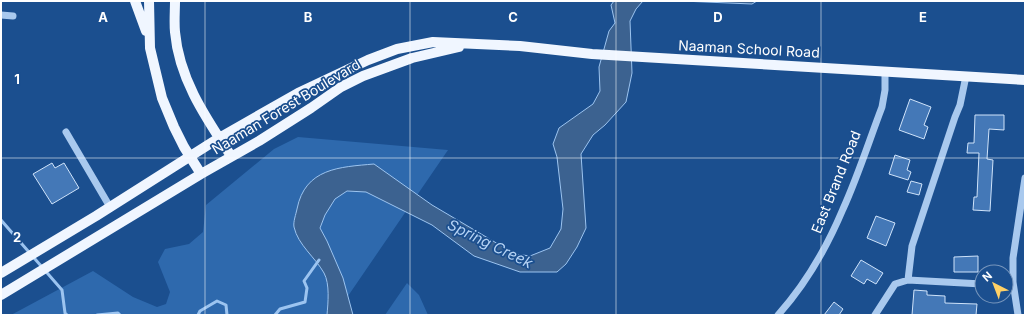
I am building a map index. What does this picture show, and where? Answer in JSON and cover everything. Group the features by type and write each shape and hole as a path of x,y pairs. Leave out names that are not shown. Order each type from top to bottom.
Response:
{"main road":[{"path":"135,1 148,37 162,98 174,127 201,174"},
{"path":"148,37 149,1"},
{"path":"175,1 175,32 183,67 189,85 207,120 231,156"},
{"name":"Naaman Forest Boulevard","path":"1,273 110,207 219,138 298,93 368,60 397,49 432,42 471,44"},
{"name":"Naaman Forest Boulevard","path":"1,295 305,112 341,87 363,76 412,58 471,44"},
{"name":"Naaman School Road","path":"471,44 520,46 592,54 1025,80"}],"street":[{"path":"1,15 13,16"},
{"name":"East Brand Road","path":"780,314 810,272 833,233 844,208 882,107 885,90 885,71"},
{"path":"908,280 912,246 954,117 960,105 966,76"},
{"path":"66,132 110,207"},
{"path":"1013,264 1025,178"},
{"path":"876,315 895,284 908,280 974,284"},
{"path":"1014,286 1018,315"}],"shaded area":[{"path":"298,137 448,150 335,315 11,315 93,271 133,297 157,307 166,304 170,292 158,262 165,249 189,244 203,232 206,205 274,149"},
{"path":"407,283 419,295 428,315 385,315"}],"water":[{"name":"Spring Creek","path":"614,1 643,1 636,9 630,21 632,73 626,102 605,125 593,135 581,154 586,228 577,247 566,264 557,272 520,272 474,256 432,225 366,192 347,191 335,199 325,215 320,228 343,278 353,315 327,315 328,294 326,277 299,240 294,227 301,195 308,185 326,172 374,164 432,205 515,254 530,256 550,248 561,229 563,209 557,157 553,144 559,128 593,104 600,91 599,67 609,31 615,23 611,5"},
{"path":"682,1 757,1 752,4"}],"building":[{"path":"910,99 931,107 924,125 928,127 924,139 899,130"},
{"path":"975,115 1004,115 1004,130 989,129 987,159 993,160 990,211 973,210 974,197 977,197 979,153 967,153 968,143 974,143"},
{"path":"895,155 910,160 907,170 911,172 908,180 889,174"},
{"path":"52,163 55,168 64,163 79,188 52,204 33,174"},
{"path":"911,181 922,184 919,195 907,192"},
{"path":"876,216 895,223 886,246 867,238"},
{"path":"978,256 978,264 974,264 974,272 954,272 954,257"},
{"path":"861,260 883,273 876,284 867,279 864,284 851,276"},
{"path":"914,290 927,291 927,295 945,296 945,303 977,304 976,315 912,315"},
{"path":"834,302 843,309 839,315 824,315"}],"waterway":[{"path":"1,220 62,290 65,313 67,315"},
{"path":"275,315 280,309 305,302 307,288 304,281 319,260"},
{"path":"198,315 200,311 217,301 226,305 227,315"},
{"path":"97,315 118,313 120,315"}]}
